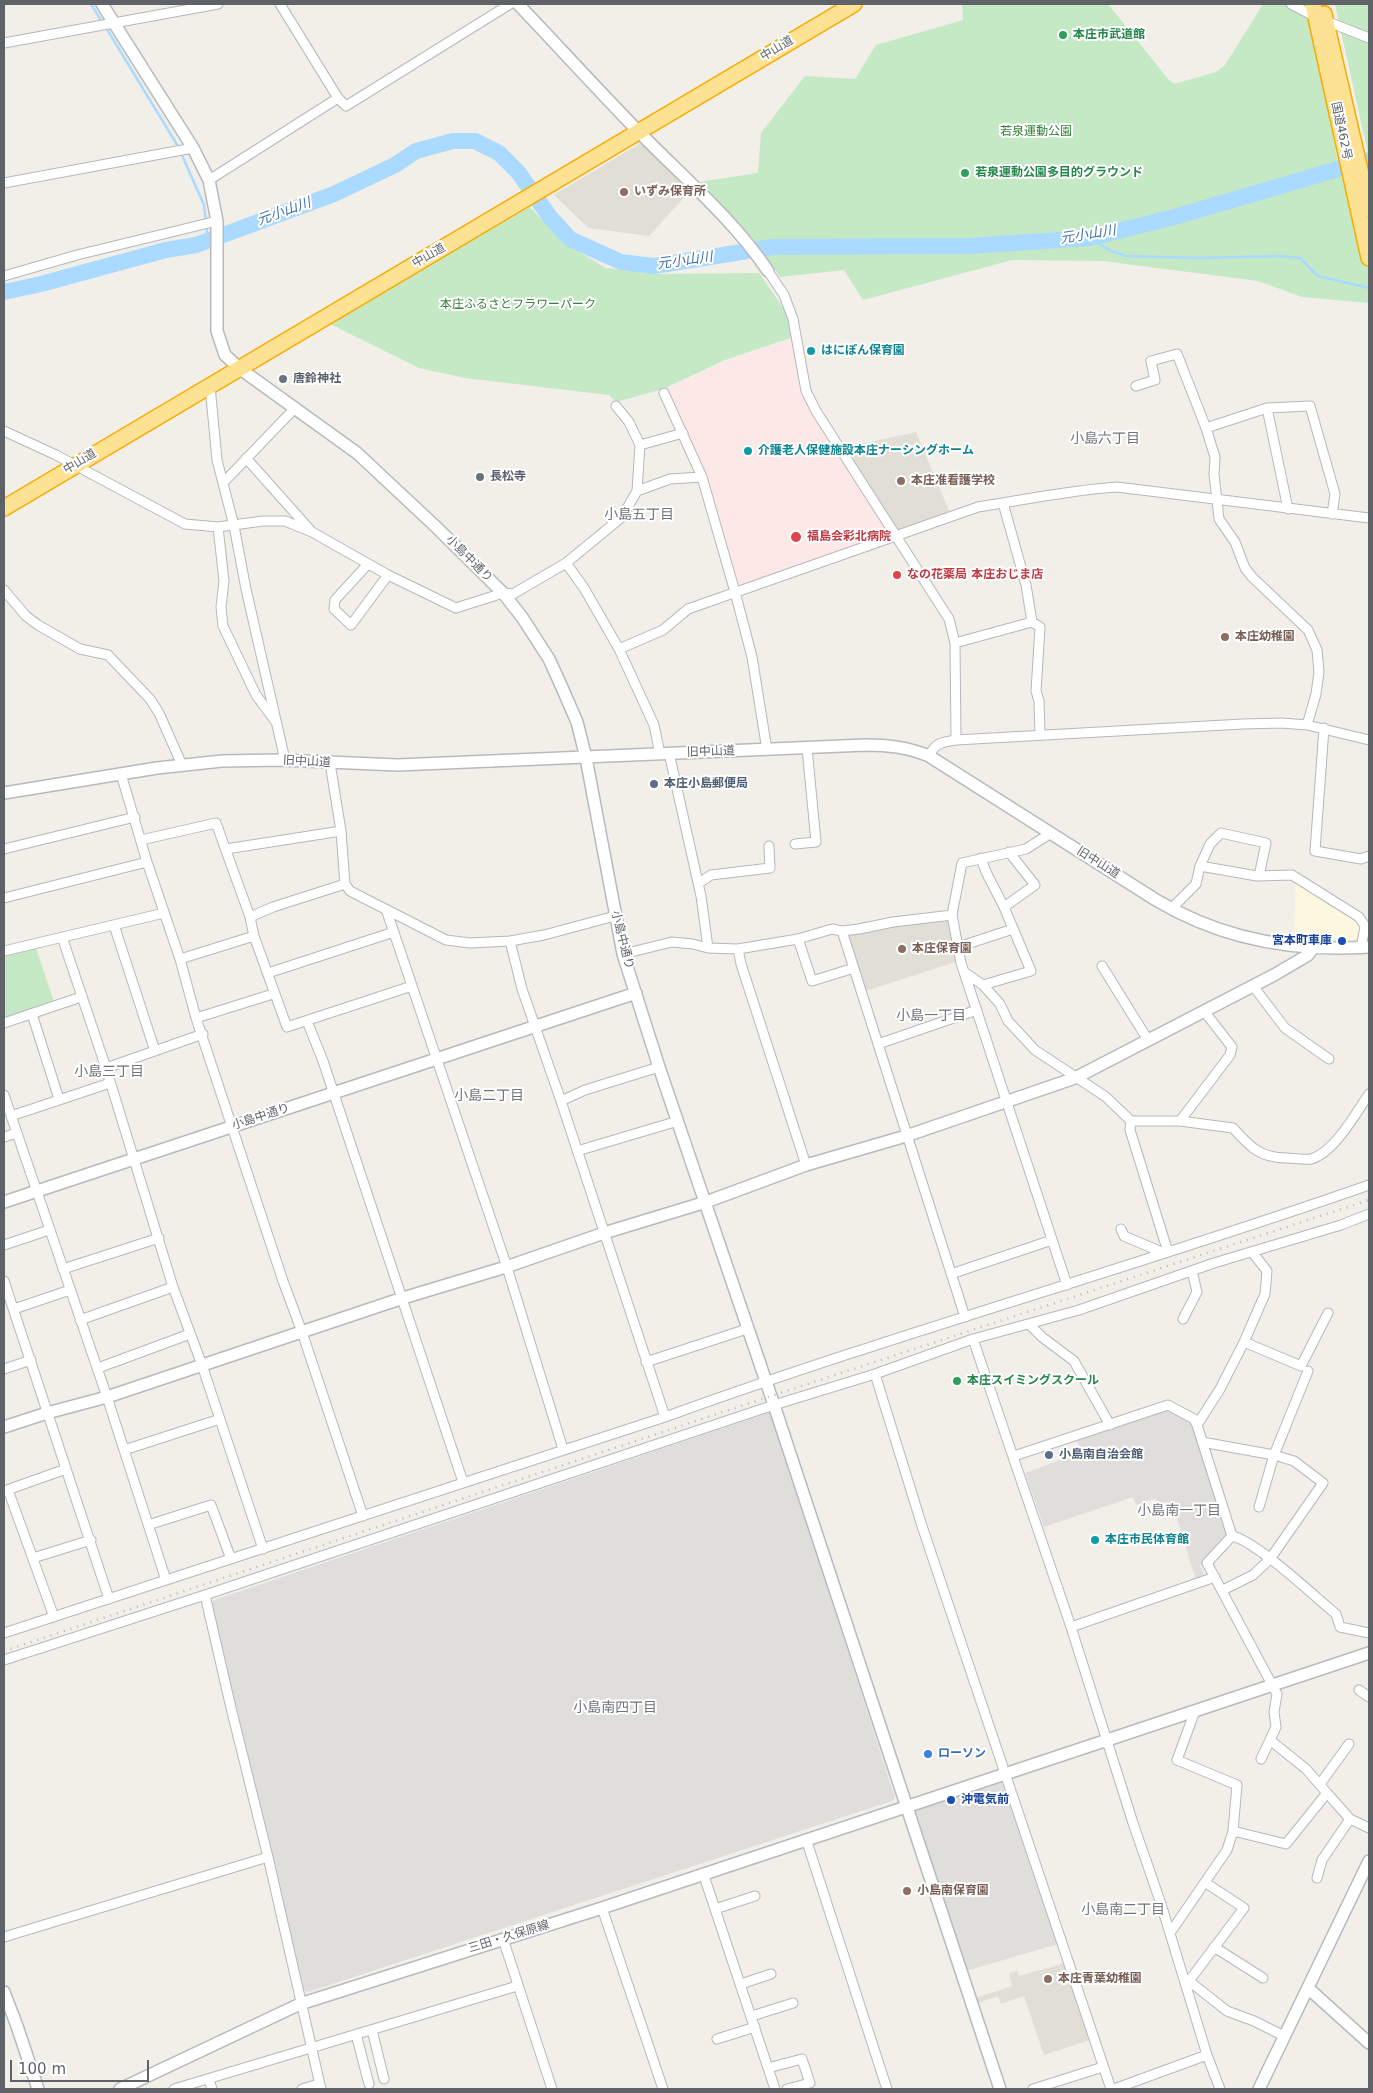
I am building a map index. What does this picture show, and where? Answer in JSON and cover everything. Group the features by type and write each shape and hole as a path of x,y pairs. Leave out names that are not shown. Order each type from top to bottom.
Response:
{"highway":[{"name":"中山道","path":"4,508 854,4"},
{"name":"国道462号","path":"1319,11 1351,155 1358,181 1369,209"},
{"name":"国道462号","path":"1358,181 1369,258"}],"street":[{"name":"小島中通り","path":"4,1202 636,993 615,916 586,758 577,722 549,659 522,617 503,593 434,525 357,453 294,409 224,355 217,331 217,225 209,180 193,148 112,23 102,4"},
{"path":"4,43 218,4"},
{"path":"280,4 338,98 346,106 510,4"},
{"path":"518,4 639,132 723,215 751,246 784,295 793,318 804,383 809,398 949,619 955,643 956,740"},
{"path":"1291,4 1319,11 1369,38"},
{"path":"209,180 338,98"},
{"path":"4,184 193,148"},
{"path":"4,276 77,255 217,225"},
{"path":"1136,386 1155,380 1151,361 1177,354 1206,428 1215,457 1214,474 1219,519 1235,542 1245,568 1252,577 1308,630 1317,650 1319,672 1316,694 1307,725"},
{"path":"210,386 217,460 234,526 246,589 285,760"},
{"path":"664,393 702,477 752,657 767,750"},
{"path":"4,431 56,455 185,524 218,527 263,521 285,522 312,532 388,575 456,608 503,593 512,594 566,563 622,517 637,491 640,445 629,422 616,406"},
{"path":"1206,428 1267,408 1310,406 1335,494 1332,514"},
{"path":"1267,408 1288,509"},
{"path":"223,483 294,409"},
{"path":"640,445 683,433"},
{"path":"246,458 312,532"},
{"path":"637,491 670,480 702,477"},
{"path":"619,649 663,630 688,609 978,507 1117,487 1369,518"},
{"path":"1003,503 1026,585 1032,622"},
{"path":"218,527 224,581 221,607 223,626 256,696 278,726"},
{"path":"566,563 584,588 619,649 665,753 698,883 708,948"},
{"path":"368,564 335,600 334,608 351,625 388,575"},
{"path":"4,590 26,616 38,625 80,649 108,655 150,698 182,765"},
{"path":"955,643 1032,622 1040,627 1036,691 1039,701 1040,734"},
{"path":"929,756 934,746 941,742 956,740 1282,722 1324,728 1369,740"},
{"path":"1324,728 1315,851 1361,859 1369,856"},
{"name":"旧中山道","path":"4,793 182,765 222,761 285,760 398,765 767,750 865,744 891,745 929,756 1171,909 1206,925 1231,933 1288,946 1365,948"},
{"path":"795,844 816,842 807,748"},
{"path":"330,763 341,831 346,884 350,891 446,940 470,943 510,941 544,935 615,916"},
{"path":"121,774 147,862 180,959 196,1018 203,1034 283,1281 302,1332 363,1516"},
{"path":"4,849 135,817"},
{"path":"141,840 216,823 287,1027 412,986"},
{"path":"226,849 341,831"},
{"path":"1051,833 1026,848 962,862 952,915 964,972 1067,1284"},
{"path":"1171,909 1196,884 1200,866 1210,844 1221,833 1266,843 1259,876"},
{"path":"698,883 712,875 770,868 769,846"},
{"path":"1004,907 1035,885 1009,852"},
{"path":"981,858 1031,971 983,985"},
{"path":"4,898 147,862"},
{"path":"1200,866 1259,876 1292,875 1359,918 1365,926 1365,948"},
{"path":"250,917 273,907 346,884"},
{"path":"386,909 506,1267 563,1449"},
{"path":"4,951 164,913"},
{"path":"624,954 672,942 708,948 738,949 798,939 832,929 842,931 893,922 952,915"},
{"path":"114,925 154,1051"},
{"path":"958,947 1013,929"},
{"path":"842,931 965,1317"},
{"path":"268,974 394,932"},
{"path":"180,959 254,936"},
{"path":"62,937 106,1068 173,1287 202,1366 263,1549"},
{"path":"798,939 812,981 854,968"},
{"path":"510,941 522,989 561,1100 664,1417"},
{"path":"4,1427 107,1397 403,1298 506,1267 604,1233 706,1202 806,1166 906,1136 1006,1100 1075,1078 1253,986 1308,955 1313,948"},
{"path":"738,949 741,964 806,1166"},
{"path":"1102,966 1148,1040"},
{"path":"964,972 983,985 1000,1004 1008,1020 1034,1050 1106,1098 1131,1122 1180,1121 1233,1128 1252,1149 1260,1153 1283,1158 1310,1159 1326,1150 1340,1135 1369,1094"},
{"path":"1253,986 1285,1028 1329,1059"},
{"path":"636,993 1000,2089"},
{"path":"196,1018 274,994"},
{"path":"4,1023 81,997"},
{"path":"878,1044 978,1010"},
{"path":"1180,1121 1230,1055 1232,1046 1204,1011"},
{"path":"32,1014 59,1099"},
{"path":"307,1021 334,1093 463,1482"},
{"path":"106,1068 203,1034"},
{"path":"561,1100 585,1090 659,1067"},
{"path":"11,1116 110,1083"},
{"path":"4,1095 98,1368 166,1580"},
{"path":"577,1151 678,1121"},
{"path":"1131,1122 1130,1130 1165,1253"},
{"path":"4,1137 17,1133"},
{"path":"4,1633 664,1417 766,1380 1165,1253 1369,1185"},
{"path":"4,1660 774,1405 874,1374 974,1339 1079,1310 1192,1271 1341,1225 1369,1214"},
{"path":"1121,1229 1124,1236 1165,1253"},
{"path":"4,1245 49,1230"},
{"path":"63,1269 159,1238"},
{"path":"951,1274 1052,1240"},
{"path":"1197,1425 1220,1389 1244,1342 1265,1294 1267,1271 1252,1252"},
{"path":"1183,1319 1197,1292 1192,1271"},
{"path":"4,1281 109,1599"},
{"path":"80,1320 173,1287"},
{"path":"14,1309 70,1290"},
{"path":"1244,1342 1300,1366 1328,1313"},
{"path":"1029,1324 1042,1337 1074,1360 1110,1425"},
{"path":"646,1362 747,1329"},
{"path":"98,1368 190,1334"},
{"path":"974,1339 1187,1983 1207,2055 1220,2089"},
{"path":"4,1369 31,1360"},
{"path":"1259,1508 1274,1455 1308,1371"},
{"path":"874,1374 922,1526 1103,2067 1113,2089 1207,2055"},
{"path":"1014,1456 1168,1405 1194,1419 1197,1425 1232,1536"},
{"path":"124,1450 220,1420"},
{"path":"1202,1442 1274,1455 1294,1461 1323,1483 1270,1559 1253,1575 1223,1590"},
{"path":"54,1617 6,1491 66,1469"},
{"path":"148,1525 211,1505 231,1560"},
{"path":"1232,1536 1239,1538 1270,1559 1336,1614 1340,1627 1369,1633"},
{"path":"1232,1536 1207,1563 1277,1694 1274,1712 1276,1727 1261,1759"},
{"path":"33,1558 91,1540"},
{"path":"1070,1627 1215,1577"},
{"path":"205,1595 268,1857 320,2087 302,2089"},
{"name":"三田・久保原線","path":"120,2089 300,2004 602,1908 1369,1653"},
{"path":"1359,1690 1369,1697"},
{"path":"1170,1933 1227,1850 1233,1830 1237,1786 1177,1760 1195,1711"},
{"path":"1270,1740 1306,1769 1350,1819 1369,1828"},
{"path":"1320,1784 1349,1744"},
{"path":"1233,1830 1286,1844 1327,1793"},
{"path":"1317,1878 1322,1860 1350,1819"},
{"path":"806,1839 887,2089"},
{"path":"4,1937 268,1857"},
{"path":"1259,2089 1369,1861"},
{"path":"703,1873 775,2089"},
{"path":"1187,1983 1244,1908 1206,1883"},
{"path":"715,1909 755,1896"},
{"path":"602,1908 663,2089"},
{"path":"503,1939 552,2089"},
{"path":"1214,1947 1263,1978"},
{"path":"741,1984 771,1974"},
{"path":"1187,1983 1227,2011 1254,2021 1284,2036"},
{"path":"174,2089 517,1986"},
{"path":"1308,1988 1369,2043"},
{"path":"4,1992 38,2089"},
{"path":"752,2016 793,2003"},
{"path":"717,2039 755,2027"},
{"path":"372,2030 384,2079"},
{"path":"356,2034 369,2084"},
{"path":"768,2068 802,2058 810,2083 787,2089"},
{"path":"1033,2089 1103,2067"},
{"path":"209,2079 212,2089"}],"shaded area":[{"name":"いずみ保育所","path":"639,144 644,145 691,190 649,236 588,228 554,195"},
{"path":"793,339 799,384 813,415 891,533 739,587 735,586 707,481 665,390 726,361"},
{"name":"本庄准看護学校","path":"916,432 950,513 902,530 896,528 845,450 847,447"},
{"path":"1296,880 1338,904 1360,923 1360,940 1319,941 1294,937"},
{"name":"本庄保育園","path":"950,917 956,962 865,991 846,935 848,932"},
{"path":"1169,1409 1191,1420 1227,1534 1225,1539 1200,1566 1204,1574 1196,1580 1172,1503 1159,1507 1156,1498 1136,1505 1133,1497 1044,1527 1025,1473 1081,1452 1077,1441"},
{"path":"771,1412 895,1798 892,1801 308,1992 303,1990 211,1605 214,1600"},
{"path":"1004,1782 1058,1944 966,1971 914,1811"},
{"path":"1065,1963 1090,2040 1044,2055 1024,1996 1001,2004 998,1996 978,2003 976,1998 1012,1986 1009,1973 1017,1971 1019,1976"}],"green space":[{"name":"若泉運動公園","path":"962,4 1108,4 1174,84 1216,72 1225,65 1263,4 1284,4 1311,18 1336,153 1354,223 1369,218 1369,303 1302,297 1258,281 1103,261 1012,260 863,300 844,270 780,277 758,244 699,182 758,173 761,133 805,76 855,79 876,45 963,20"},
{"path":"1335,4 1369,4 1369,158"},
{"name":"本庄ふるさとフラワーパーク","path":"530,207 576,250 606,268 656,274 759,273 784,309 793,337 725,360 663,389 616,402 609,395 465,378 419,368 328,323"},
{"path":"36,948 54,1002 4,1018 4,955"}],"waterway":[{"path":"91,4 102,22"},
{"path":"105,26 179,148"},
{"name":"元小山川","path":"4,292 41,284 166,250 196,245 334,194 395,165 416,151 453,141 475,141 499,153 518,172 550,217 570,239 621,262 654,266 773,247 969,246 1090,238 1178,216 1369,160"},
{"path":"181,153 204,205 208,241"},
{"path":"1090,238 1111,251 1126,256 1197,258 1280,256 1300,258 1318,276 1369,288"}],"railway":[{"path":"4,1651 771,1396 1369,1200"}],"place":[{"name":"本庄市武道館","path":"1063,35"},
{"name":"若泉運動公園多目的グラウンド","path":"965,173"},
{"name":"いずみ保育所","path":"624,192"},
{"name":"はにぽん保育園","path":"811,351"},
{"name":"唐鈴神社","path":"283,379"},
{"name":"介護老人保健施設本庄ナーシングホーム","path":"748,451"},
{"name":"長松寺","path":"480,477"},
{"name":"本庄准看護学校","path":"901,481"},
{"name":"福島会彩北病院","path":"796,537"},
{"name":"なの花薬局 本庄おじま店","path":"897,575"},
{"name":"本庄幼稚園","path":"1225,637"},
{"name":"本庄小島郵便局","path":"654,784"},
{"name":"宮本町車庫","path":"1342,941"},
{"name":"本庄保育園","path":"902,949"},
{"name":"本庄スイミングスクール","path":"957,1381"},
{"name":"小島南自治会館","path":"1049,1455"},
{"name":"本庄市民体育館","path":"1095,1540"},
{"name":"ローソン","path":"928,1754"},
{"name":"沖電気前","path":"951,1800"},
{"name":"小島南保育園","path":"907,1891"},
{"name":"本庄青葉幼稚園","path":"1048,1979"}],"district":[{"name":"小島六丁目","path":"1105,439"},
{"name":"小島五丁目","path":"639,515"},
{"name":"小島一丁目","path":"931,1016"},
{"name":"小島三丁目","path":"109,1072"},
{"name":"小島二丁目","path":"489,1096"},
{"name":"小島南一丁目","path":"1179,1511"},
{"name":"小島南四丁目","path":"615,1708"},
{"name":"小島南二丁目","path":"1123,1910"}]}
